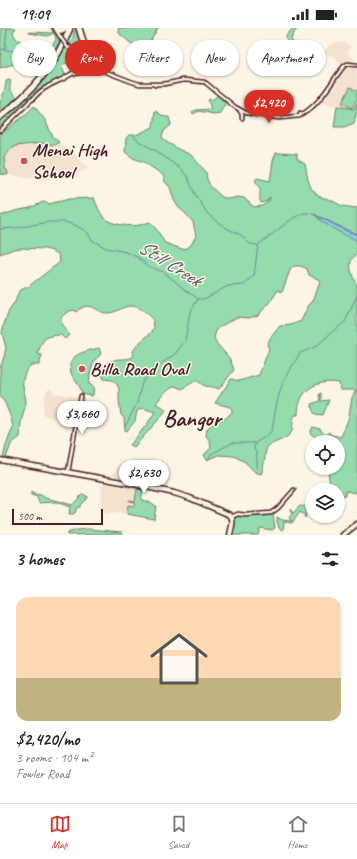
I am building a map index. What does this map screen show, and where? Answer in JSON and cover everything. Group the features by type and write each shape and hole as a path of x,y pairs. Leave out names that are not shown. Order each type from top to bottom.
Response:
{"highway":[{"path":"55,28 60,30 67,28"},
{"path":"61,37 67,28"},
{"path":"0,116 26,93 42,75 57,52 67,28"},
{"path":"79,28 82,40"}],"main road":[{"path":"1,461 69,473"},
{"path":"1,461 168,491 184,496 228,513 233,522 230,535"},
{"path":"346,535 357,526"},
{"path":"343,535 357,526"}],"street":[{"path":"55,28 65,42"},
{"path":"116,76 143,84 162,84 184,80 198,81 210,86 240,110 250,114 284,118 299,114 313,106 320,99 344,66 347,64 357,65"},
{"path":"0,131 44,88 68,76"},
{"path":"62,79 69,76"},
{"path":"240,110 242,118"},
{"path":"69,473 81,396"},
{"path":"58,470 66,470 70,463"},
{"path":"231,517 237,514 267,514 273,512 294,490"}],"shaded area":[{"path":"340,42 342,44 344,42 351,47 347,53 355,59 352,64 346,63 342,65 336,61 337,58 326,54 326,49 330,44 331,45"},
{"path":"349,66 357,67 357,103 354,109 320,103 345,68"},
{"name":"Menai High School","path":"59,142 71,151 88,168 77,173 41,180 8,175 7,170 5,169 4,157 15,146 41,143 54,145"},
{"path":"51,388 53,393 79,397 75,420 60,419 57,416 54,418 47,417 43,415 45,394"},
{"path":"121,464 136,467 134,473 128,480 115,479 111,475"},
{"path":"105,484 137,489 134,506 128,505 127,514 108,514 100,512 99,509 101,504 102,485"}],"green space":[{"path":"1,28 16,28 13,32 19,40 12,40 12,65 0,68"},
{"path":"51,28 54,28 60,40 57,46 57,40 56,40 54,33 47,36 29,32 53,33"},
{"path":"76,28 78,28 82,40 71,40"},
{"path":"118,28 158,28 151,40 127,40 119,33"},
{"path":"293,28 298,28 292,40 286,40 286,36"},
{"path":"65,46 65,64 61,66 65,76 39,90 0,129 0,118 24,99 42,76 57,76 57,56"},
{"path":"10,80 10,90 18,98 0,113 0,103 5,90 6,81"},
{"path":"350,87 357,91 357,99 352,108 342,103"},
{"path":"218,95 226,102 220,113 214,114 199,111 193,114 192,112 196,110 211,109 208,100 212,100"},
{"path":"357,103 357,112 354,123 344,127 334,127 337,106 354,109"},
{"path":"34,106 45,120 53,137 59,142 54,145 41,143 15,146 4,157 5,169 7,170 8,175 0,174 0,135"},
{"path":"155,111 165,117 169,117 171,125 164,131 162,137 165,141 191,155 206,172 210,186 222,197 229,199 238,197 244,198 254,207 262,206 269,201 270,197 267,201 261,203 260,188 255,181 257,178 270,181 273,161 276,153 297,154 297,159 305,164 311,188 318,196 331,200 342,206 357,208 357,234 315,215 329,226 357,240 357,254 352,260 351,267 352,274 357,285 357,493 346,491 345,496 345,483 329,483 329,475 345,475 345,435 342,435 349,417 352,398 355,392 355,390 340,390 339,383 331,382 316,385 305,393 301,399 298,415 295,415 290,434 267,447 261,474 255,472 245,462 234,456 218,455 207,460 204,455 211,448 210,441 206,436 207,429 212,424 226,418 232,412 230,407 215,403 231,379 239,381 259,375 269,349 267,344 271,337 280,326 291,325 301,321 308,306 313,301 320,282 318,279 309,275 307,269 301,266 294,266 290,270 282,292 278,290 269,304 258,315 249,318 237,317 221,326 216,331 214,338 217,344 230,359 234,370 219,389 206,386 198,381 195,381 182,389 175,386 169,390 156,404 166,410 134,447 130,445 155,412 142,408 137,411 135,421 127,431 125,430 124,418 121,415 119,388 112,380 104,379 102,371 105,364 108,362 133,357 133,351 154,328 153,320 140,309 133,306 125,307 110,313 104,313 89,306 81,308 76,312 73,310 67,312 61,318 61,321 63,327 69,335 65,339 61,335 51,336 45,339 41,344 38,354 42,355 39,365 31,365 26,372 23,389 26,403 21,420 20,437 11,444 6,458 3,458 13,427 5,403 0,396 0,368 6,348 2,333 4,324 19,291 29,286 60,262 59,255 53,251 45,249 21,248 0,254 0,216 30,208 43,202 47,202 49,204 69,199 94,198 101,213 107,220 116,224 132,226 150,222 165,243 182,249 187,248 191,245 196,236 193,222 178,207 170,187 165,182 163,175 144,162 133,158 125,152 126,138 129,135 136,135 153,127"},
{"path":"99,348 101,354 94,361 90,374 89,384 94,387 93,395 82,394 80,387 72,375 70,365 74,357 86,351"},
{"path":"321,393 321,401 329,400 323,415 315,414 311,404 320,401 319,394"},
{"path":"313,427 320,429 325,435 313,435 310,433"},
{"path":"329,432 332,435 325,435"},
{"path":"137,489 143,490 141,500 150,502 156,506 154,519 127,514 128,505 134,506 135,502 129,500 135,501"},
{"path":"31,492 45,498 72,505 83,494 88,497 80,505 80,507 77,507 75,513 69,514 70,507 56,502 39,503 37,497 31,495"},
{"path":"300,506 305,506 305,518 300,512 292,523 284,522 283,530 279,528 277,517 282,520 292,521 289,518 292,514 290,509 293,513"},
{"path":"273,514 275,528 272,530 260,528 258,535 232,535 235,517 264,516"},
{"path":"88,529 122,532 122,535 67,535 67,533 77,530"}],"water":[{"path":"314,214 357,235 357,240 328,226"}],"waterway":[{"path":"5,49 7,28"},
{"path":"0,49 12,51"},
{"path":"134,137 182,170 207,213 216,221 241,235 250,244 257,245"},
{"name":"Still Creek","path":"0,229 16,228 49,222 65,222 77,226 87,232 92,240 106,248 126,252 139,258 148,266 163,272 198,299 204,299 228,286 244,285 254,276 258,245 294,218 304,213 309,213 322,219"},
{"name":"Still Creek","path":"325,220 357,235"},
{"path":"208,459 211,454 232,443 255,443 268,435 272,430 281,388 300,353 317,346 345,322 357,296"},
{"path":"125,427 137,403 142,383 150,373 175,354 185,341 190,312 198,299"},
{"path":"255,444 254,449 257,454 257,469"}],"place":[{"name":"Menai High School","path":"24,161"},
{"name":"Billa Road Oval","path":"82,369"}],"district":[{"name":"Bangor","path":"192,418"}]}
